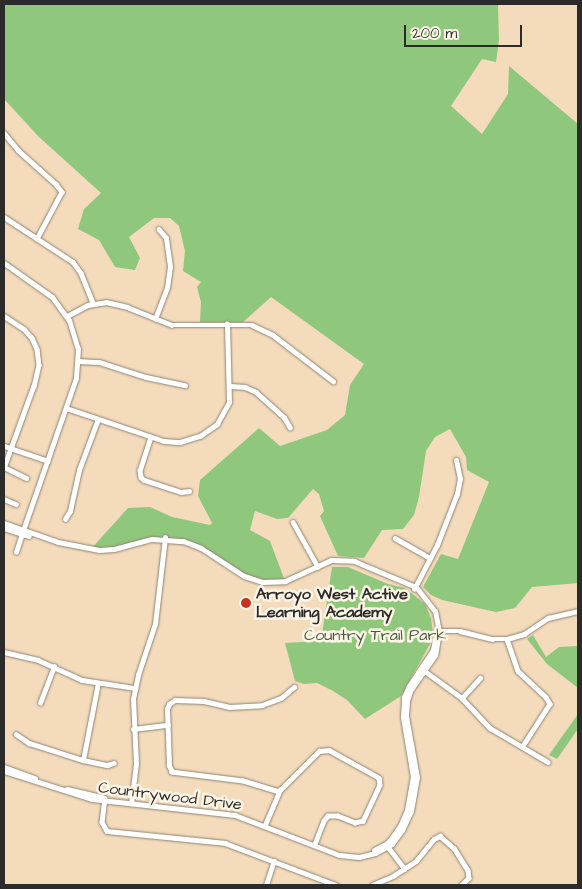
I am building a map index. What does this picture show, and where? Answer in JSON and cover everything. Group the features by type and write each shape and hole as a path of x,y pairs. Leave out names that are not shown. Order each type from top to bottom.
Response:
{"street":[{"path":"4,134 62,192 37,239"},
{"path":"4,217 66,256 78,269 93,303"},
{"path":"155,320 166,288 170,267 167,241 159,230"},
{"path":"4,263 49,294 67,316 75,339 78,361 76,378 16,552"},
{"path":"67,316 77,309 93,303 118,304 155,320 179,326 249,324 264,329 333,381"},
{"path":"4,316 32,338 37,349 39,365 34,386 4,467 27,478"},
{"path":"66,408 152,437 180,442 192,440 216,424 229,402 227,324"},
{"path":"78,361 100,362 146,377 185,385"},
{"path":"230,386 244,387 256,392 284,417 290,427"},
{"path":"65,519 70,511 79,470 98,419"},
{"path":"152,437 140,470 141,477 144,480 168,488 182,492 189,491"},
{"path":"4,446 48,461"},
{"path":"415,588 459,490 460,475 456,460"},
{"path":"4,499 16,504"},
{"path":"293,522 317,566"},
{"path":"4,523 23,532"},
{"path":"4,528 81,550 102,552 145,542 165,540 192,544 244,576 262,582 285,581 331,560 354,561 415,588 435,611 438,631 437,648 410,691 406,710 416,770 416,791 407,821 387,846 405,869"},
{"path":"395,538 430,558"},
{"path":"131,802 136,764 132,709 135,688 155,624 165,540"},
{"path":"438,631 460,631 492,639 507,639 524,634 548,618 578,611"},
{"path":"507,639 518,671 546,697 550,704 523,746"},
{"path":"4,652 28,657 82,680 135,688"},
{"path":"40,703 54,667"},
{"path":"423,670 462,698 490,728 548,762"},
{"path":"462,698 480,678"},
{"path":"83,760 98,682"},
{"path":"279,792 243,780 172,772 169,766 168,707 175,700 204,701 229,707 254,706 276,700 294,688"},
{"path":"133,729 168,725"},
{"path":"16,734 29,743 83,760 105,765 114,763"},
{"path":"266,823 279,792 323,749 329,750 376,776 380,781 379,788 363,821 355,823 338,816 328,816 324,821 315,844"},
{"name":"Countrywood Drive","path":"4,769 73,794 234,814 266,823 339,855 365,856 387,846"},
{"path":"105,799 102,822 107,831 225,843 336,885"},
{"path":"372,885 382,884 405,869 422,855 434,839 440,836 447,839 468,870 469,878 462,885"},
{"path":"266,885 274,861"}],"green space":[{"path":"4,4 498,4 499,40 496,62 482,59 451,106 482,134 508,94 509,66 578,124 578,583 532,587 515,608 496,612 442,600 431,595 423,587 441,554 458,559 489,482 467,470 466,457 450,429 435,437 426,451 419,497 414,515 403,529 382,530 364,558 338,556 320,516 324,511 319,494 313,489 288,518 277,519 255,511 250,530 270,541 285,581 254,580 201,548 165,538 114,549 91,549 128,508 150,507 172,517 210,525 212,523 198,496 200,480 259,428 280,446 327,430 345,415 350,385 364,364 271,297 243,322 200,322 201,302 197,287 201,282 183,271 185,251 179,226 170,218 154,218 129,237 140,258 135,270 115,267 99,240 78,229 84,209 101,193 39,137 4,99"},
{"name":"Country Trail Park","path":"332,567 348,567 388,584 405,588 425,604 431,618 433,633 431,642 401,696 365,719 347,700 333,691 317,683 304,684 295,681 285,643 321,641"},
{"path":"533,635 546,657 559,647 578,646 578,688 547,664 527,639"},
{"path":"578,714 578,729 557,759 549,755"}],"place":[{"name":"Arroyo West Active Learning Academy","path":"246,603"}]}
